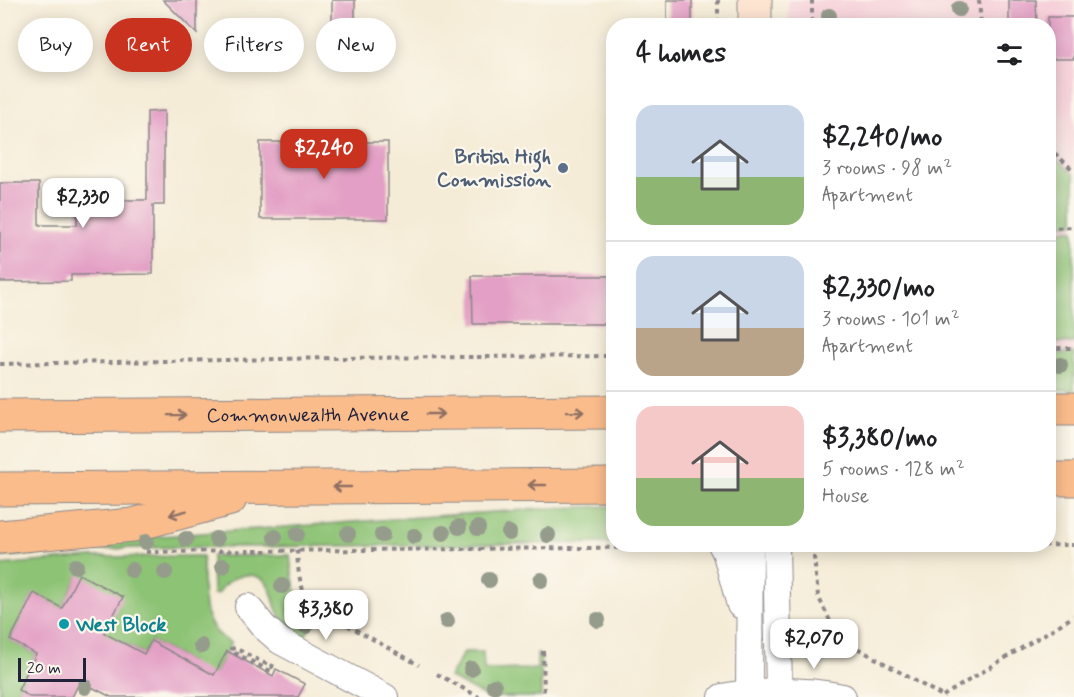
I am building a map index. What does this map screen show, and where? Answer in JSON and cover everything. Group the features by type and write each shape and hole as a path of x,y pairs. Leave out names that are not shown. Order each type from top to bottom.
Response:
{"highway":[{"path":"1056,409 1074,409"},
{"name":"Commonwealth Avenue","path":"0,416 606,412"},
{"path":"0,433 119,416"},
{"path":"0,475 116,488"},
{"path":"1056,479 1074,479"},
{"path":"0,489 606,486"},
{"path":"0,537 133,525 276,487"}],"street":[{"path":"755,0 755,18"},
{"path":"777,0 777,18"},
{"path":"725,552 738,593 749,656"},
{"path":"749,692 750,552"},
{"path":"776,552 779,690"},
{"path":"248,607 264,627 280,641 385,697"},
{"path":"722,697 779,690 843,697"}],"path":[{"path":"718,0 718,18"},
{"path":"812,0 812,18"},
{"path":"979,0 980,18"},
{"path":"1056,154 1074,171"},
{"path":"1056,228 1074,227"},
{"path":"1056,348 1074,348"},
{"path":"0,364 606,356"},
{"path":"1056,545 1074,545"},
{"path":"141,552 606,548"},
{"path":"297,550 300,582 305,596 313,606 419,665"},
{"path":"814,552 818,596 834,629 859,649 944,697 1074,616"},
{"path":"274,673 231,649 235,648 272,667 275,661"},
{"path":"543,651 544,697"},
{"path":"437,674 479,697"}],"shaded area":[{"path":"788,0 1074,0 1074,390 1056,390 1056,18 788,18"}],"green space":[{"path":"1056,158 1074,175 1074,224 1056,224"},
{"path":"1056,230 1074,230 1074,343 1056,343"},
{"path":"1074,353 1074,390 1056,390 1056,354"},
{"path":"606,506 606,543 128,548 0,557 0,548"},
{"path":"290,555 292,573 299,597 317,616 304,638 281,618 270,588 260,578 239,576 227,583 218,594 213,594 212,556"},
{"path":"203,556 203,593 207,616 220,635 231,643 208,687 184,674 190,662 151,641 144,654 117,640 107,658 79,575 62,608 34,594 10,640 36,654 18,690 30,697 0,697 0,565 92,557"},
{"path":"464,652 483,652 484,670 537,669 537,653 541,656 541,697 486,697 449,677"}],"building":[{"path":"163,0 197,0 197,34 192,29 192,18 181,18"},
{"path":"332,0 355,0 355,18 332,18"},
{"path":"667,0 692,0 692,18 667,18"},
{"path":"1009,0 1036,0 1037,18 1009,18"},
{"path":"1074,17 1074,59 1056,59 1056,18 1048,18"},
{"path":"164,111 164,205 153,205 153,274 71,275 71,281 0,282 0,183 39,183 39,225 77,225 77,200 147,200 147,112"},
{"path":"260,142 388,142 388,219 260,219"},
{"path":"472,276 606,276 606,324 473,324"},
{"name":"West Block","path":"79,574 123,597 104,633 144,654 151,641 214,675 227,651 273,676 276,669 305,684 298,697 111,697 80,681 72,697 30,697 18,690 36,654 10,640 34,593 62,608"}],"place":[{"name":"British High Commission","path":"563,168"},
{"name":"West Block","path":"64,624"}]}
